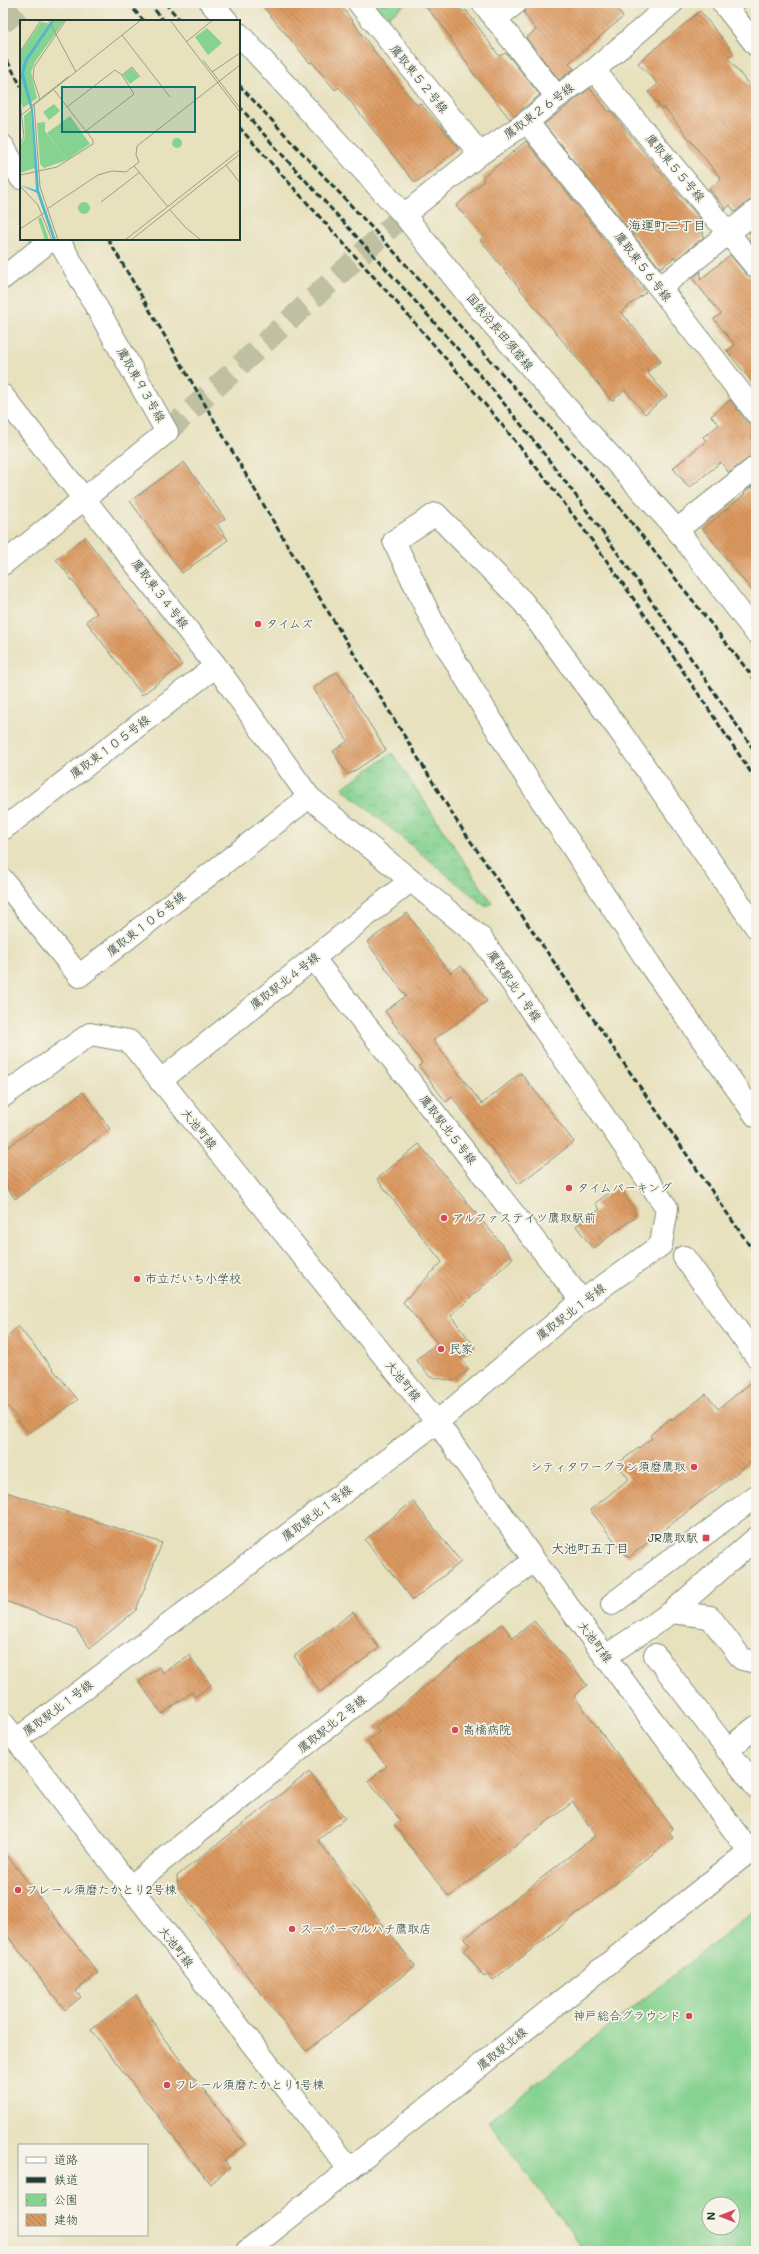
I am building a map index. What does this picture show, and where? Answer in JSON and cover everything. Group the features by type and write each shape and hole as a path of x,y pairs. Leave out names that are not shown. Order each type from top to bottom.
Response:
{"street":[{"path":"211,3 226,20"},
{"name":"鷹取東５２号線","path":"359,3 480,154"},
{"path":"516,3 489,11 557,97"},
{"name":"鷹取東２６号線","path":"404,215 480,154 527,122 557,97 594,70 672,3"},
{"path":"723,3 756,45"},
{"name":"国鉄沿長田須磨線","path":"240,35 404,215 477,306 548,388 677,530 756,633"},
{"name":"鷹取東５５号線","path":"594,70 756,266"},
{"name":"鷹取東５６号線","path":"527,122 660,288 756,413"},
{"path":"5,155 20,177"},
{"path":"660,288 756,210"},
{"path":"3,278 51,240"},
{"name":"鷹取東９３号線","path":"3,564 167,432 59,240"},
{"name":"鷹取東３４号線","path":"3,396 85,498 216,666 309,797"},
{"path":"677,530 756,467"},
{"path":"756,927 619,730 523,602 436,514 394,541 437,631 521,769 650,965 756,1116"},
{"name":"鷹取東１０５号線","path":"3,828 216,666"},
{"name":"鷹取東１０６号線","path":"3,880 79,976 309,797"},
{"name":"鷹取駅北１号線","path":"16,1740 437,1422 582,1301 661,1245 667,1208 481,938 309,797"},
{"name":"鷹取駅北４号線","path":"160,1081 410,881"},
{"name":"鷹取駅北５号線","path":"314,959 582,1301"},
{"name":"大池町線","path":"3,1096 90,1034 130,1041 160,1081 437,1422 534,1560 753,1848"},
{"path":"684,1257 756,1356"},
{"path":"613,1605 756,1496"},
{"path":"606,1656 672,1612 756,1538"},
{"name":"鷹取駅北２号線","path":"130,1887 534,1560"},
{"path":"672,1612 710,1617 742,1659 756,1662"},
{"path":"655,1655 727,1750 753,1791"},
{"name":"大池町線","path":"3,1723 350,2170"},
{"path":"727,1750 756,1727"},
{"name":"鷹取駅北線","path":"247,2251 753,1848"}],"green space":[{"path":"369,3 407,3 382,21"},
{"path":"392,753 492,903 486,907 342,788"},
{"name":"神戸総合グラウンド","path":"756,1910 756,2251 585,2251 488,2122"}],"building":[{"path":"260,3 339,3 393,77 417,105 420,103 459,148 415,183 339,87 335,90 312,62 310,63"},
{"path":"423,3 456,3 463,12 466,10 499,56 506,53 540,95 510,119 473,73 443,27"},
{"path":"528,3 613,3 623,17 569,63 574,69 559,80 526,38 536,30 524,13"},
{"path":"700,11 734,53 728,58 756,94 756,199 748,201 735,212 730,205 726,209 709,189 721,179 664,107 662,109 648,92 658,84 638,63"},
{"path":"590,88 609,112 611,111 658,170 704,223 703,238 676,259 675,257 660,268 544,124"},
{"path":"526,141 646,292 621,312 661,361 647,372 667,396 645,414 625,390 612,401 480,240 484,237 456,206 484,181 482,178"},
{"path":"756,227 756,247 750,240 753,237 749,232"},
{"path":"730,255 747,275 756,279 756,387 727,351 735,345 714,319 721,314 692,278 701,271 700,280"},
{"path":"730,400 746,421 752,425 752,456 729,473 721,462 689,488 673,468 706,441 703,437 719,425 711,416"},
{"path":"184,462 225,519 217,524 228,540 182,573 130,501"},
{"path":"752,486 752,489 756,486 756,596 703,529 745,494 744,493"},
{"path":"85,537 182,665 142,695 86,621 97,613 56,559"},
{"path":"337,672 386,750 348,775 333,751 348,741 313,688"},
{"path":"407,913 450,973 461,966 487,1001 433,1040 482,1104 521,1073 574,1142 519,1184 452,1097 446,1102 419,1066 422,1063 385,1011 406,996 367,942"},
{"path":"83,1092 110,1129 15,1199 3,1182 3,1151"},
{"name":"アルファステイツ鷹取駅前","path":"419,1144 513,1258 451,1316 475,1347 460,1358 469,1369 455,1381 430,1377 416,1360 437,1343 403,1302 442,1262 377,1179"},
{"path":"619,1186 634,1209 635,1217 593,1249 576,1226 600,1209 595,1203"},
{"path":"18,1326 78,1400 28,1433 3,1400 3,1340"},
{"name":"シティタワーグラン須磨鷹取","path":"756,1379 756,1458 628,1558 590,1510 629,1479 617,1464 652,1438 650,1435 671,1418 672,1420 706,1394 718,1409"},
{"path":"3,1491 162,1543 136,1610 90,1648 74,1627 3,1600"},
{"path":"413,1501 461,1562 413,1600 365,1540"},
{"path":"353,1612 379,1648 320,1692 294,1656"},
{"path":"534,1621 587,1685 574,1696 673,1829 669,1833 673,1838 493,1980 488,1974 484,1977 464,1950 470,1946 464,1939 595,1836 573,1802 449,1897 394,1825 400,1820 368,1781 387,1766 367,1742 379,1732 375,1727 502,1624 513,1638"},
{"path":"189,1655 211,1685 195,1697 192,1692 162,1714 139,1682 159,1667 163,1673"},
{"path":"309,1772 345,1818 318,1840 415,1966 306,2051 178,1887 177,1876"},
{"name":"フレール須磨たかとり2号棟","path":"3,1850 98,1973 76,1991 81,1997 65,2010 3,1930"},
{"name":"フレール須磨たかとり1号棟","path":"136,1995 165,2040 245,2144 224,2161 230,2168 210,2184 91,2030"}],"tunnel":[{"path":"3,23 28,3"},
{"path":"167,432 404,215"}],"railway":[{"path":"128,3 143,20"},
{"path":"149,3 163,20"},
{"path":"165,3 180,20"},
{"path":"3,53 20,84"},
{"path":"240,86 399,257 613,499 756,681"},
{"path":"240,107 430,317 492,389 562,477 595,522 756,753"},
{"path":"240,128 435,346 547,481 575,517 628,591 756,780"},
{"path":"109,240 286,543 456,820 756,1255"}],"place":[{"name":"タイムズ","path":"258,624"},
{"name":"タイムパーキング","path":"569,1188"},
{"name":"アルファステイツ鷹取駅前","path":"444,1218"},
{"name":"市立だいち小学校","path":"137,1279"},
{"name":"民家","path":"441,1349"},
{"name":"シティタワーグラン須磨鷹取","path":"694,1467"},
{"name":"JR鷹取駅","path":"706,1538"},
{"name":"高橋病院","path":"455,1730"},
{"name":"フレール須磨たかとり2号棟","path":"18,1890"},
{"name":"スーパーマルハチ鷹取店","path":"292,1929"},
{"name":"神戸総合グラウンド","path":"689,2016"},
{"name":"フレール須磨たかとり1号棟","path":"167,2085"}],"district":[{"name":"海運町二丁目","path":"667,225"},
{"name":"大池町五丁目","path":"590,1548"}]}
